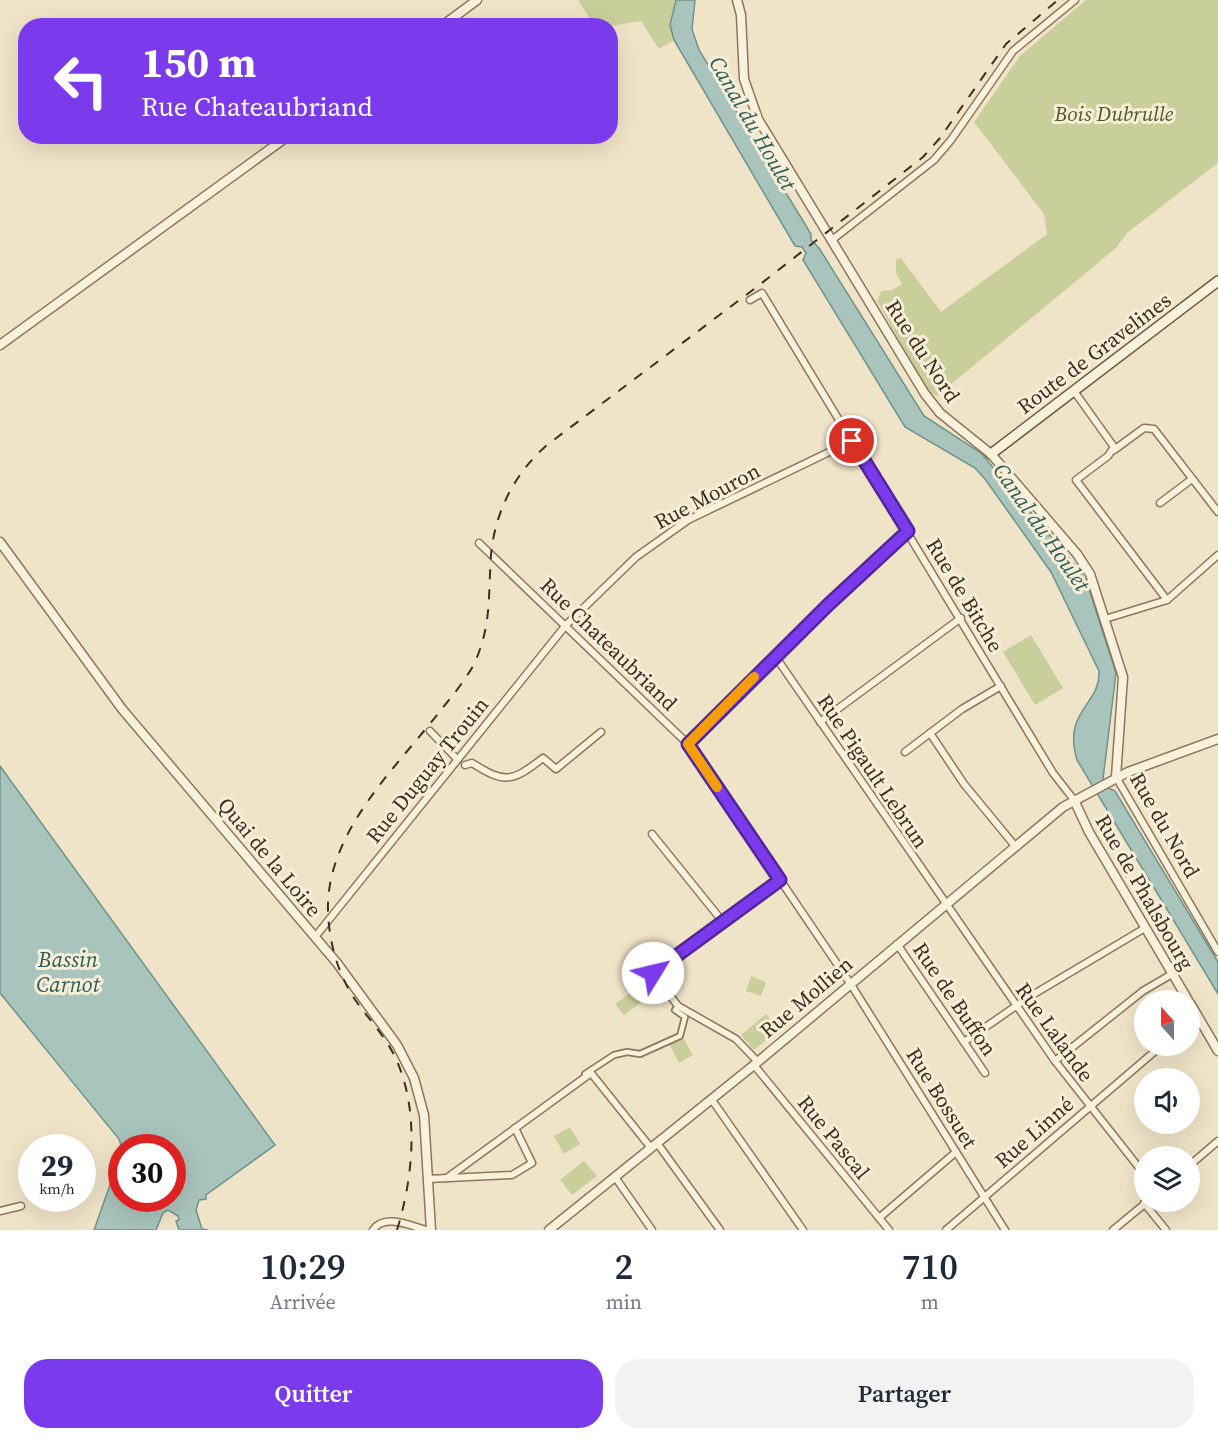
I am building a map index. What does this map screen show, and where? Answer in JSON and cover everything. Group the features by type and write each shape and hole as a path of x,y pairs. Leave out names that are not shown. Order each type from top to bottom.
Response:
{"main road":[{"name":"Route de Gravelines","path":"992,454 1218,281"}],"street":[{"path":"453,18 477,0"},
{"name":"Rue du Nord","path":"737,0 741,15 743,73 752,104 761,124 929,400 947,419 992,454 1084,564 1094,584 1124,684 1116,777 1218,952"},
{"path":"832,240 934,160 951,140 1013,51 1075,0"},
{"path":"0,345 277,144"},
{"name":"Rue de Bitche","path":"750,300 762,293 1057,779 1074,801"},
{"path":"1074,391 1110,439 1114,450"},
{"path":"1167,600 1076,480 1144,428 1150,427 1218,512"},
{"name":"Rue Mouron","path":"566,625 636,557 672,529 852,441"},
{"path":"1160,503 1192,479"},
{"path":"688,744 775,656 908,531"},
{"name":"Quai de la Loire","path":"0,542 122,710 315,937 383,1024 407,1063 424,1115 431,1230"},
{"name":"Rue Chateaubriand","path":"479,543 688,744 850,984"},
{"path":"1105,619 1167,600 1218,555"},
{"path":"820,722 961,618"},
{"name":"Rue Duguay Trouin","path":"315,937 566,625"},
{"name":"Rue Pigault Lebrun","path":"775,656 944,905"},
{"path":"904,752 969,704 1001,686"},
{"path":"430,731 457,759"},
{"path":"465,765 472,764 502,778 521,775 543,758 556,768 601,732"},
{"path":"930,733 964,784 1016,846"},
{"name":"Rue Mollien","path":"549,1230 712,1100 944,905 1074,801 1116,777 1218,740"},
{"name":"Rue de Phalsbourg","path":"1074,801 1089,832 1182,990"},
{"path":"652,834 723,922"},
{"path":"720,1230 654,1145 589,1075 585,1074 614,1055 627,1052 640,1054 680,1036 685,1017 675,1010 678,1006 653,973 780,880"},
{"name":"Rue Lalande","path":"944,905 1089,1107 1134,1162"},
{"path":"964,1042 1016,1006 1145,928"},
{"name":"Rue de Buffon","path":"897,944 985,1074"},
{"path":"1055,1060 1143,991 1172,974"},
{"name":"Rue Bossuet","path":"850,984 1005,1230"},
{"name":"Rue Pascal","path":"678,1006 736,1039 889,1230"},
{"name":"Rue de Phalsbourg","path":"1200,1027 1218,1051"},
{"name":"Rue Linné","path":"946,1230 1149,1056"},
{"path":"447,1178 589,1075"},
{"path":"712,1100 803,1230"},
{"path":"428,1179 512,1175 532,1163 515,1128"},
{"path":"1200,1156 1218,1141"},
{"path":"879,1218 956,1152"},
{"path":"615,1177 652,1230"},
{"path":"0,1210 18,1207"},
{"path":"1113,1230 1134,1212"},
{"path":"1152,1212 1166,1230"},
{"path":"373,1230 379,1224 390,1222 426,1230"}],"green space":[{"path":"578,0 676,0 671,25 674,40 659,49 641,21 618,25 618,18 590,18"},
{"name":"Bois Dubrulle","path":"1086,0 1218,0 1218,163 1127,233 1116,248 937,396 928,392 877,301 881,291 892,290 902,284 896,273 896,260 901,258 941,312 1047,234 1044,214 974,122 1020,56"},
{"path":"1031,635 1063,688 1035,705 1003,652"},
{"path":"751,976 766,982 761,996 746,991"},
{"path":"636,989 644,1000 624,1015 615,1004"},
{"path":"766,1014 779,1030 754,1050 741,1035"},
{"path":"683,1037 693,1055 679,1063 669,1044"},
{"path":"570,1127 580,1144 564,1154 554,1136"},
{"path":"584,1161 597,1176 572,1195 560,1180"}],"water":[{"name":"Canal du Houlet","path":"676,0 695,0 692,29 699,50 811,234 811,240 819,248 924,416 981,453 1079,570 1087,583 1116,673 1103,779 1108,788 1115,791 1218,962 1218,994 1077,760 1074,730 1098,683 1099,671 1051,572 975,468 905,427 803,260 806,253 802,247 795,246 674,40 670,25"},
{"name":"Bassin Carnot","path":"0,766 275,1145 206,1195 206,1199 199,1200 196,1210 202,1229 208,1230 179,1230 176,1221 179,1220 178,1216 171,1212 186,1212 186,1134 115,1134 0,993"},
{"name":"Bassin Carnot","path":"108,1191 108,1212 165,1212 156,1230 94,1230"}],"railway":[{"path":"397,1230 407,1186 412,1140 407,1095 402,1073 393,1053 356,1001 339,970 329,923 330,882 338,854 367,803 454,694 473,666 486,625 493,539 508,495 525,468 547,445 758,286 923,157 940,138 1006,44 1058,0"}],"slow traffic":[{"path":"717,787 688,744 754,677"}],"route":[{"path":"653,973 780,880 688,744 775,656 908,531 852,441"}]}
